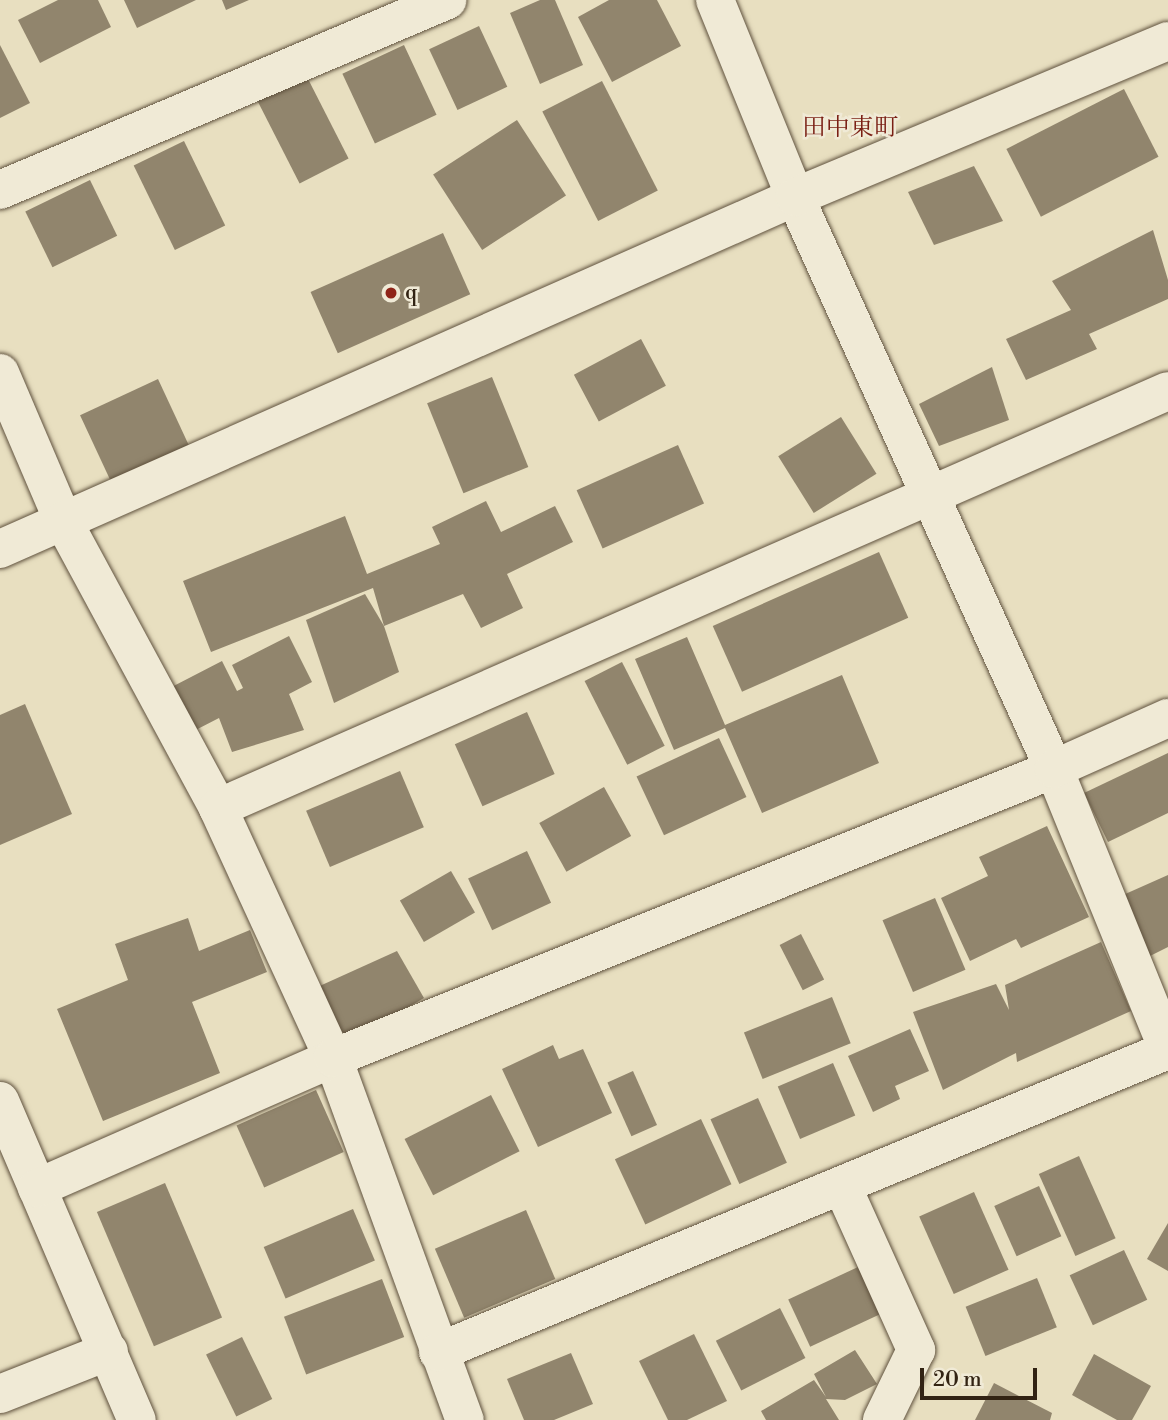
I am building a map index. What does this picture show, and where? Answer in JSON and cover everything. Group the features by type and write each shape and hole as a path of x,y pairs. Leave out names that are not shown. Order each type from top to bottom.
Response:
{"street":[{"path":"0,190 447,0"},
{"path":"438,1352 843,1188 1168,1050 1054,769 795,197 715,0"},
{"path":"0,549 795,197 1168,41"},
{"path":"0,373 63,521 218,808 333,1058 438,1352 466,1420"},
{"path":"218,808 1168,391"},
{"path":"37,1188 333,1058 1054,769 1168,718"},
{"path":"0,1101 110,1351 137,1420"},
{"path":"843,1188 916,1350 882,1420"},
{"path":"0,1394 110,1351"}],"building":[{"path":"58,0 98,0 111,27 40,63 18,20"},
{"path":"124,0 196,0 137,28"},
{"path":"222,0 249,0 226,10"},
{"path":"540,0 555,0 583,65 540,84 510,13"},
{"path":"609,0 657,0 681,46 612,82 578,17"},
{"path":"479,26 507,87 457,110 429,49"},
{"path":"0,45 30,103 0,118"},
{"path":"404,45 437,115 375,144 342,74"},
{"path":"305,73 349,159 300,184 256,98"},
{"path":"602,81 658,191 598,221 542,111"},
{"path":"1124,89 1159,157 1041,217 1006,149"},
{"path":"517,120 566,195 482,250 433,174"},
{"path":"184,141 225,225 175,250 134,166"},
{"path":"974,166 1003,221 934,245 908,192"},
{"path":"90,180 117,236 52,267 25,212"},
{"path":"1153,230 1168,280 1168,299 1089,334 1097,349 1026,380 1006,339 1071,310 1052,281"},
{"name":"q","path":"443,233 470,294 338,353 311,292"},
{"path":"641,339 666,386 599,421 574,375"},
{"path":"992,367 1009,420 939,446 919,404"},
{"path":"492,377 528,467 463,493 427,403"},
{"path":"158,379 192,452 114,489 80,415"},
{"path":"841,417 877,474 814,513 778,456"},
{"path":"678,445 704,503 603,549 577,490"},
{"path":"486,501 501,532 555,506 573,542 507,574 523,608 481,628 463,594 384,626 373,588 211,652 183,581 345,516 367,574 440,544 432,527"},
{"path":"879,552 908,618 742,692 713,626"},
{"path":"365,594 384,626 399,672 334,703 306,620"},
{"path":"289,636 312,682 289,694 304,730 232,752 219,718 184,736 162,692 222,661 237,691 243,688 232,665"},
{"path":"687,637 725,725 842,675 879,763 762,813 725,728 674,750 635,659"},
{"path":"622,662 665,746 627,765 585,681"},
{"path":"25,704 72,814 0,845 0,715"},
{"path":"527,712 555,774 482,806 455,744"},
{"path":"719,738 746,797 664,835 637,776"},
{"path":"1168,753 1168,813 1108,842 1084,793"},
{"path":"400,771 424,827 330,867 306,811"},
{"path":"604,787 631,836 566,872 539,823"},
{"path":"1047,826 1089,917 1021,948 1016,939 970,961 941,898 988,876 979,857"},
{"path":"527,851 551,903 492,930 468,878"},
{"path":"451,871 475,913 424,942 400,900"},
{"path":"1168,875 1168,947 1150,956 1123,895"},
{"path":"935,898 965,970 913,992 883,920"},
{"path":"188,918 199,951 250,930 267,972 192,1002 220,1073 103,1121 57,1009 128,980 115,944"},
{"path":"801,934 824,979 803,990 780,945"},
{"path":"1101,942 1131,1011 1017,1062 1016,1053 943,1090 913,1012 996,984 1009,1010 1005,985"},
{"path":"397,951 424,998 340,1047 313,989"},
{"path":"832,997 851,1043 763,1079 744,1033"},
{"path":"910,1029 929,1071 895,1086 900,1099 873,1112 848,1056"},
{"path":"553,1045 559,1059 583,1049 612,1113 538,1147 502,1069"},
{"path":"833,1063 855,1115 800,1139 778,1086"},
{"path":"633,1071 657,1125 631,1136 607,1082"},
{"path":"316,1090 344,1152 264,1188 237,1125"},
{"path":"491,1095 520,1151 433,1195 405,1139"},
{"path":"758,1098 787,1163 739,1184 710,1119"},
{"path":"701,1119 731,1184 645,1224 615,1159"},
{"path":"1079,1156 1116,1238 1075,1256 1039,1174"},
{"path":"165,1183 222,1317 154,1346 97,1212"},
{"path":"1039,1186 1061,1236 1017,1256 994,1206"},
{"path":"974,1192 1009,1270 954,1294 919,1216"},
{"path":"353,1209 375,1261 286,1298 264,1247"},
{"path":"526,1210 555,1279 464,1318 435,1249"},
{"path":"1168,1223 1168,1271 1147,1259"},
{"path":"1124,1250 1147,1300 1093,1325 1070,1275"},
{"path":"858,1267 880,1314 810,1347 788,1300"},
{"path":"1037,1278 1057,1327 985,1356 966,1307"},
{"path":"382,1279 404,1337 306,1375 284,1317"},
{"path":"780,1308 805,1358 741,1391 716,1341"},
{"path":"694,1334 727,1401 687,1420 668,1420 639,1361"},
{"path":"242,1337 272,1399 236,1417 206,1355"},
{"path":"855,1350 877,1384 845,1400 826,1399 839,1420 766,1420 761,1411 814,1380 826,1397 814,1374"},
{"path":"571,1353 593,1404 554,1420 524,1420 507,1379"},
{"path":"1094,1354 1151,1386 1132,1420 1117,1420 1072,1395"},
{"path":"994,1383 1052,1413 1050,1420 975,1420"}],"place":[{"name":"q","path":"391,293"}],"district":[{"name":"田中東町","path":"850,129"}]}
